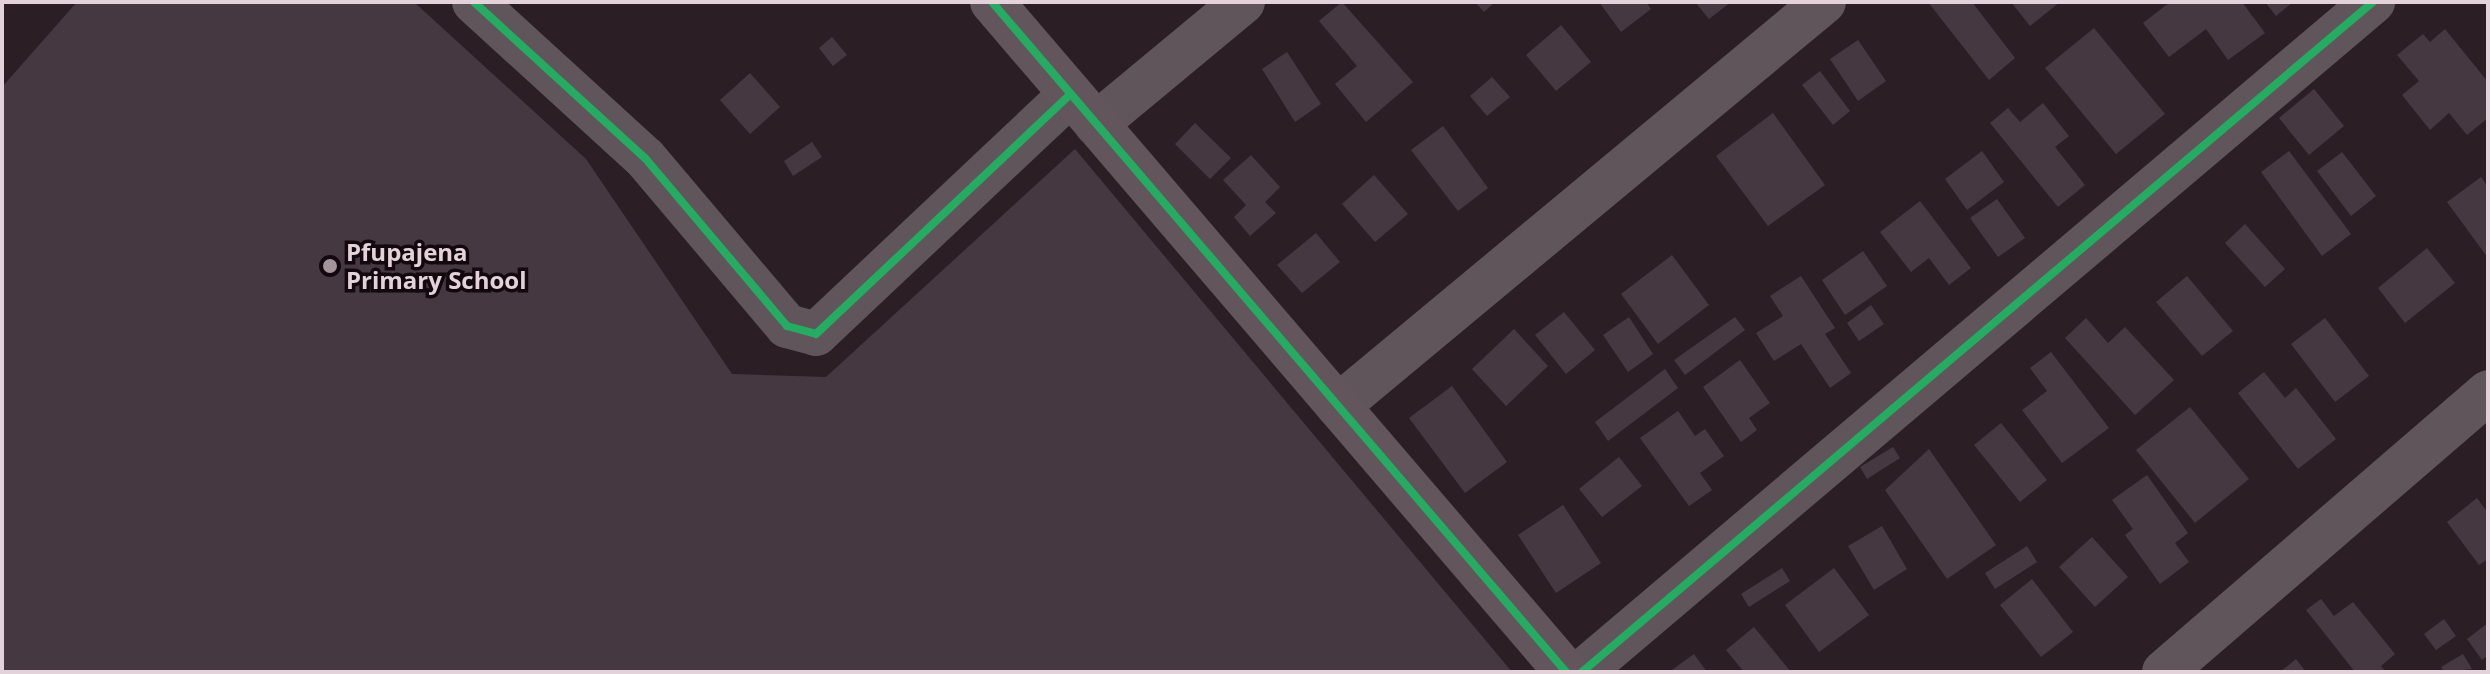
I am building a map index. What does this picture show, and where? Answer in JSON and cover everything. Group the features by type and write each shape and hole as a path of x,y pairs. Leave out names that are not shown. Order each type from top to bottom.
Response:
{"street":[{"path":"474,2 645,158 787,326 816,334 1083,109 1243,2"},
{"path":"992,2 1566,672"},
{"path":"1338,406 1824,2"},
{"path":"1582,672 2373,2"},
{"path":"2164,672 2488,392"}],"building":[{"name":"Pfupajena Primary School","path":"77,2 414,2 586,159 732,374 826,377 1075,149 1512,672 2,672 2,87"},
{"path":"1342,2 1413,82 1366,122 1335,84 1357,66 1319,21"},
{"path":"1475,2 1495,2 1484,12"},
{"path":"1599,2 1646,2 1651,9 1621,32"},
{"path":"1695,2 1731,2 1709,19"},
{"path":"1928,2 1972,2 2015,58 1989,80"},
{"path":"2011,2 2060,2 2030,26"},
{"path":"2170,2 2242,2 2265,33 2228,60 2206,29 2169,57 2143,23"},
{"path":"2265,2 2293,2 2276,16"},
{"path":"1561,25 1591,62 1556,91 1526,55"},
{"path":"2094,28 2165,114 2116,154 2045,68"},
{"path":"2445,29 2488,82 2488,118 2467,135 2449,113 2430,130 2402,95 2419,81 2397,55 2423,34 2430,42"},
{"path":"832,37 847,55 833,66 819,48"},
{"path":"1858,40 1886,81 1858,101 1830,59"},
{"path":"1287,52 1321,104 1295,122 1262,69"},
{"path":"1820,71 1850,111 1833,125 1802,85"},
{"path":"750,73 780,107 750,134 720,100"},
{"path":"1492,77 1510,97 1487,116 1470,96"},
{"path":"2314,89 2344,126 2309,155 2279,118"},
{"path":"2043,103 2069,136 2055,147 2085,185 2058,207 1990,123 2008,108 2020,122"},
{"path":"1773,113 1825,185 1768,226 1716,156"},
{"path":"1195,123 1231,158 1210,179 1175,144"},
{"path":"1443,126 1488,188 1458,211 1411,150"},
{"path":"812,142 822,157 793,176 784,161"},
{"path":"1982,151 2004,182 1967,210 1945,179"},
{"path":"2289,151 2351,234 2322,256 2261,172"},
{"path":"2342,152 2376,196 2351,216 2317,171"},
{"path":"1251,155 1280,187 1265,202 1276,213 1250,236 1234,217 1246,205 1223,180"},
{"path":"1374,175 1408,214 1375,242 1342,204"},
{"path":"2481,177 2488,187 2488,258 2447,202"},
{"path":"1997,199 2025,238 1998,257 1970,218"},
{"path":"1920,201 1971,268 1949,285 1929,258 1911,272 1880,232"},
{"path":"2245,224 2285,269 2265,287 2225,243"},
{"path":"1316,233 1340,262 1302,293 1277,265"},
{"path":"2427,248 2455,283 2405,323 2378,288"},
{"path":"1863,251 1887,286 1845,315 1822,280"},
{"path":"1672,255 1709,305 1658,344 1621,294"},
{"path":"1801,276 1835,328 1825,334 1851,373 1830,388 1801,344 1774,361 1756,333 1783,316 1770,296"},
{"path":"2187,276 2233,331 2202,356 2156,302"},
{"path":"1871,305 1884,324 1859,341 1847,323"},
{"path":"1564,312 1595,350 1566,374 1535,335"},
{"path":"1629,317 1653,354 1628,372 1603,335"},
{"path":"1735,317 1745,330 1685,375 1674,360"},
{"path":"2086,318 2108,343 2125,327 2174,380 2135,415 2065,338"},
{"path":"2325,318 2369,376 2335,402 2291,344"},
{"path":"1514,329 1548,366 1506,406 1472,369"},
{"path":"2051,352 2109,428 2062,463 2022,410 2047,391 2030,368"},
{"path":"1740,360 1770,403 1749,418 1757,430 1741,442 1703,387"},
{"path":"1665,369 1678,388 1608,441 1595,422"},
{"path":"2264,372 2285,398 2296,388 2336,439 2298,469 2238,393"},
{"path":"1452,386 1507,462 1465,493 1409,418"},
{"path":"2190,407 2249,479 2195,523 2136,450"},
{"path":"1678,411 1695,436 1705,429 1724,456 1700,473 1712,490 1689,506 1640,438"},
{"path":"2001,423 2047,480 2020,502 1974,445"},
{"path":"1893,447 1900,458 1867,479 1860,467"},
{"path":"1929,449 1996,545 1947,579 1885,490"},
{"path":"1619,457 1642,486 1602,517 1579,489"},
{"path":"2147,475 2188,533 2175,543 2189,562 2160,584 2125,535 2133,529 2112,500"},
{"path":"2477,498 2488,513 2488,559 2479,565 2447,522"},
{"path":"1563,505 1601,563 1556,593 1518,535"},
{"path":"1882,526 1907,569 1874,590 1848,546"},
{"path":"2092,537 2128,577 2095,607 2059,567"},
{"path":"2027,546 2037,562 1995,589 1985,573"},
{"path":"1782,568 1790,581 1749,607 1741,594"},
{"path":"1834,568 1869,615 1819,652 1785,605"},
{"path":"2032,579 2073,632 2041,657 2000,605"},
{"path":"2321,599 2334,616 2353,602 2395,654 2381,666 2386,672 2355,672 2306,610"},
{"path":"2444,619 2456,636 2436,650 2424,634"},
{"path":"2488,623 2488,655 2482,660 2467,639"},
{"path":"1754,627 1791,672 1744,672 1726,650"},
{"path":"1694,654 1707,672 1669,672"},
{"path":"2463,654 2472,669 2444,672 2441,667"},
{"path":"2296,659 2306,672 2280,672"}],"cycle path":[{"path":"474,2 645,158 787,326 816,334 1071,94"},
{"path":"992,2 1566,672"},
{"path":"1582,672 2373,2"}],"place":[{"name":"Pfupajena Primary School","path":"330,266"}]}
